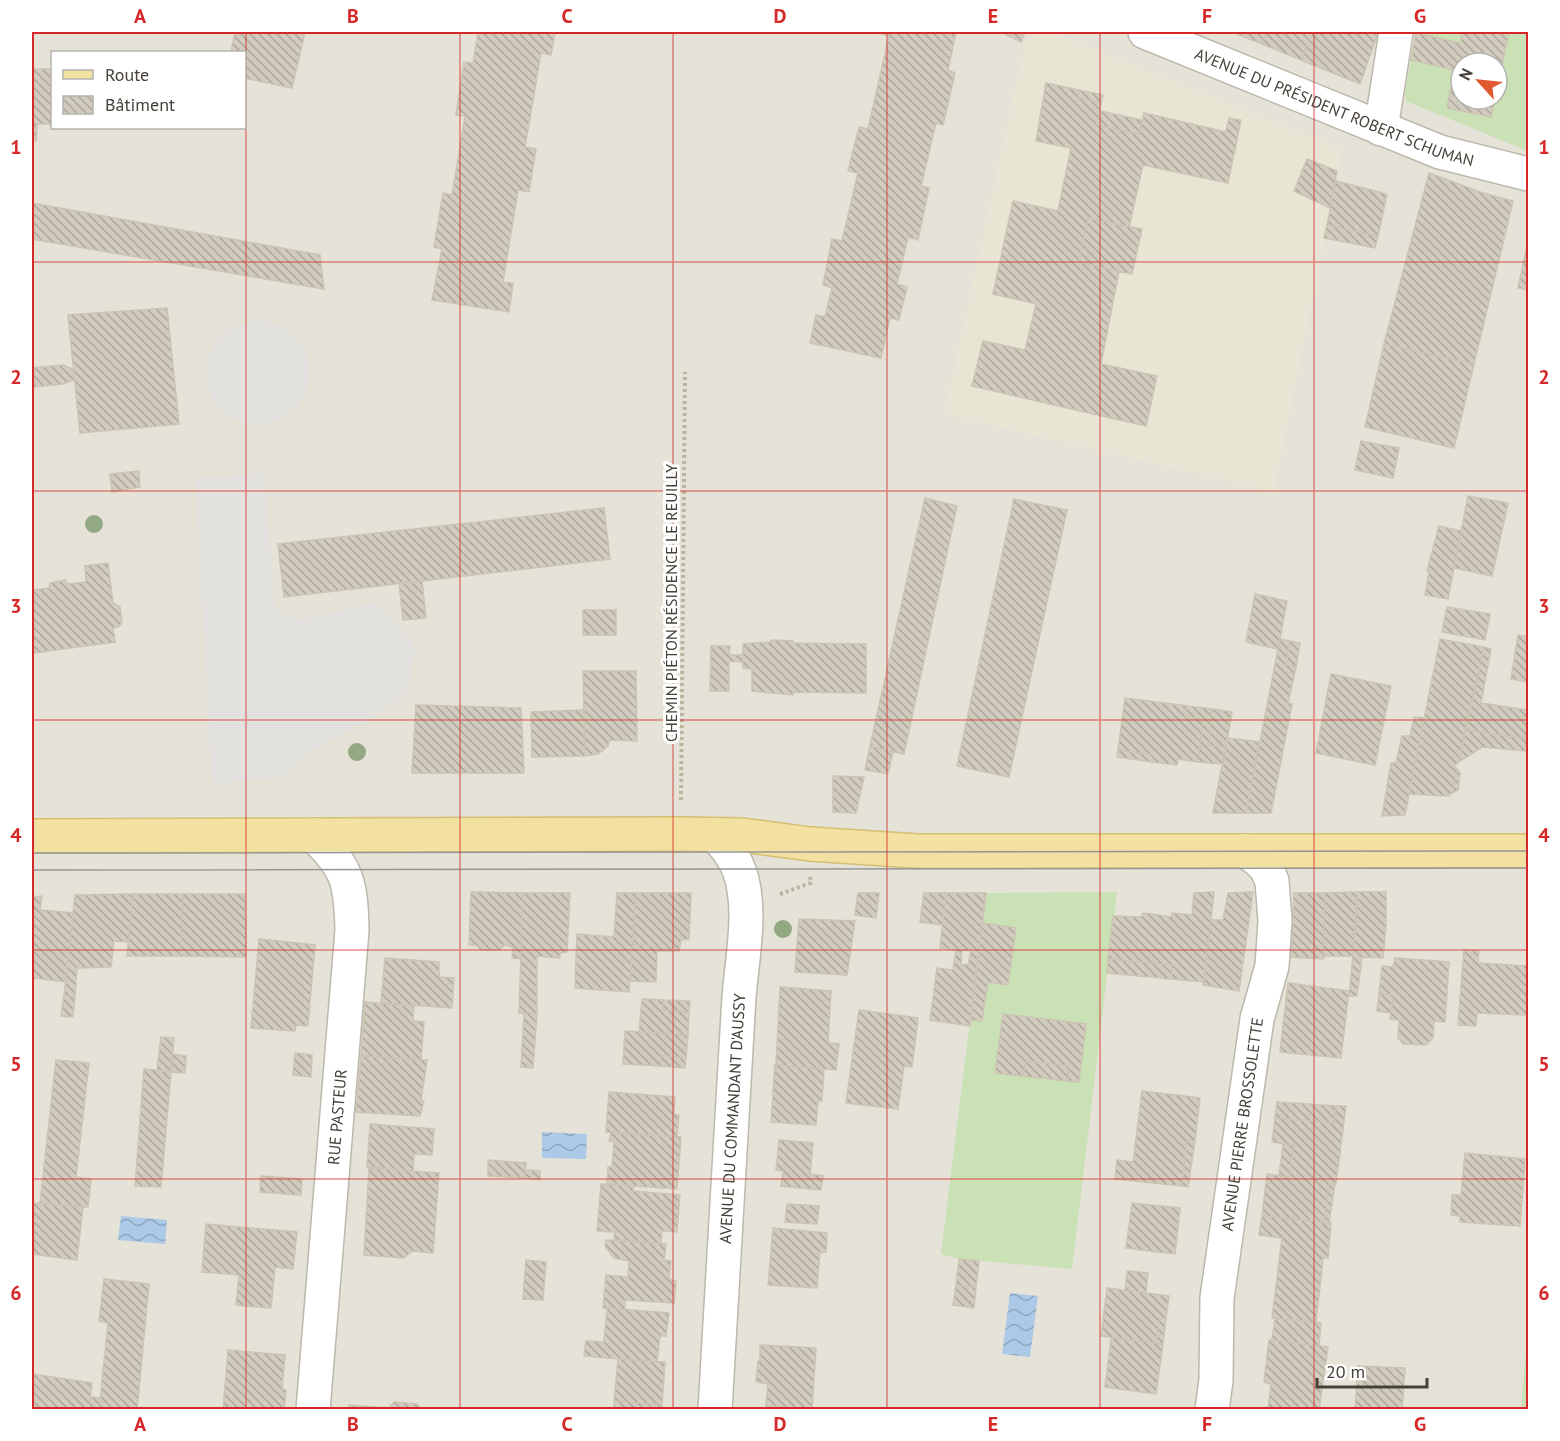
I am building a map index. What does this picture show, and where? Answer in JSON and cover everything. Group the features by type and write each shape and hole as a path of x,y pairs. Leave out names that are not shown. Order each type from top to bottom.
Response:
{"main road":[{"path":"32,836 681,834 741,835 810,844 917,851 1528,851"}],"street":[{"name":"AVENUE DU PRÉSIDENT ROBERT SCHUMAN","path":"1145,32 1440,152 1528,174"},
{"path":"1381,129 1396,32"},
{"name":"RUE PASTEUR","path":"313,1410 351,942 351,910 344,870 332,853 314,835"},
{"name":"AVENUE DU COMMANDANT D'AUSSY","path":"714,1410 745,930 745,902 739,870 730,852 716,835"},
{"name":"AVENUE PIERRE BROSSOLETTE","path":"1212,1410 1216,1380 1217,1298 1257,1019 1272,966 1275,921 1272,881 1266,868 1245,851"}],"path":[{"name":"CHEMIN PIÉTON RÉSIDENCE LE REUILLY","path":"681,834 685,372"},
{"path":"745,902 762,900 810,883 810,844"}],"shaded area":[{"path":"32,32 1528,32 1528,1409 32,1409"},
{"path":"1027,32 1052,32 1342,149 1274,492 944,414"},
{"path":"258,321 278,325 295,336 306,353 310,373 306,393 295,410 278,421 258,425 238,421 221,410 210,393 206,373 210,353 221,336 238,325"},
{"path":"264,473 275,610 299,620 378,602 415,647 408,690 385,711 302,757 287,777 212,784 195,478"}],"green space":[{"path":"1416,32 1528,32 1528,151 1406,101 1405,92"},
{"path":"1117,892 1072,1269 959,1259 941,1254 986,893"},
{"path":"1528,1326 1528,1409 1521,1409"}],"water":[{"path":"542,1132 587,1134 586,1159 542,1158"},
{"path":"121,1216 167,1220 165,1244 118,1240"},
{"path":"1010,1293 1038,1296 1030,1357 1002,1354"}],"building":[{"path":"235,32 305,32 292,88 246,78 246,51 231,51"},
{"path":"478,32 555,32 551,55 541,53 525,147 536,149 529,192 518,190 503,282 513,283 509,312 432,300 442,249 434,247 443,193 452,195 465,116 456,115 464,62 473,63"},
{"path":"879,32 956,32 948,70 955,73 943,125 936,123 921,186 929,188 918,240 908,237 897,284 907,287 899,320 890,318 881,358 810,343 816,315 825,317 832,288 823,285 832,239 842,241 858,173 848,171 859,127 868,129 889,36"},
{"path":"1001,32 1025,32 1021,42"},
{"path":"1238,32 1267,32 1262,44 1237,34"},
{"path":"1267,32 1312,32 1301,60 1262,44"},
{"path":"1312,32 1378,33 1360,84 1301,60"},
{"path":"1463,32 1509,32 1505,51 1449,51 1449,69 1411,60 1416,33 1460,43"},
{"path":"32,69 51,69 51,124 37,124 36,141 32,141"},
{"path":"1046,83 1079,90 1078,98 1101,103 1097,125 1139,134 1144,113 1226,132 1229,118 1241,120 1228,183 1143,165 1129,227 1088,218 1079,262 1119,271 1101,364 1157,376 1146,426 972,386 983,341 1025,350 1036,304 993,294 1013,201 1058,211 1071,148 1036,141"},
{"path":"1079,90 1103,95 1101,103 1078,98"},
{"path":"1100,111 1142,120 1139,134 1097,125"},
{"path":"1462,111 1492,111 1491,117"},
{"path":"1307,159 1337,171 1330,208 1294,191"},
{"path":"1429,173 1483,193 1513,201 1474,364 1384,344"},
{"path":"1336,181 1387,194 1378,236 1327,225"},
{"path":"32,203 320,255 324,289 32,239"},
{"path":"1088,218 1142,229 1132,274 1079,262"},
{"path":"1327,225 1378,236 1375,248 1324,238"},
{"path":"1528,241 1528,290 1518,288"},
{"path":"167,308 179,424 80,433 68,315"},
{"path":"1384,344 1474,364 1454,448 1365,427"},
{"path":"63,365 73,369 74,380 63,384 32,387 32,368"},
{"path":"1361,441 1399,448 1393,478 1355,470"},
{"path":"139,471 140,487 112,492 110,474"},
{"path":"1468,496 1508,503 1492,576 1454,568"},
{"path":"925,498 957,506 904,754 870,746"},
{"path":"1014,499 1067,510 1009,777 957,766"},
{"path":"604,508 610,559 284,597 278,544"},
{"path":"1439,526 1461,531 1448,599 1425,595 1429,572 1427,571"},
{"path":"108,563 113,603 120,607 122,623 113,628 115,642 34,653 32,590 49,588 50,583 65,580 68,584 86,582 85,566"},
{"path":"422,581 426,618 403,620 399,583"},
{"path":"1255,594 1287,601 1278,649 1246,642"},
{"path":"1447,607 1490,614 1485,640 1442,632"},
{"path":"583,610 616,610 616,635 583,635"},
{"path":"1518,635 1528,637 1528,682 1511,679"},
{"path":"1280,639 1290,641 1286,665 1296,667 1288,703 1292,704 1271,813 1246,813"},
{"path":"1440,639 1484,647 1459,762 1454,766 1457,769 1452,793 1449,796 1409,794"},
{"path":"771,640 793,641 794,643 866,644 866,693 793,692 793,695 752,691 752,669 743,668 743,662 729,661 729,691 710,691 711,646 730,646 729,655 743,655 743,644 771,642"},
{"path":"1290,641 1300,643 1296,667 1286,665"},
{"path":"1484,647 1491,649 1481,703 1528,710 1528,739 1465,730"},
{"path":"583,671 636,671 637,741 610,740 608,746 598,754 585,756"},
{"path":"1331,674 1391,686 1375,765 1316,753"},
{"path":"1125,698 1187,706 1185,717 1203,719 1198,762 1178,759 1177,765 1152,762 1154,755 1118,750"},
{"path":"416,705 521,708 524,773 412,773"},
{"path":"1187,706 1212,709 1209,745 1226,747 1223,764 1198,762 1203,719 1185,717"},
{"path":"1212,709 1232,712 1226,747 1209,745"},
{"path":"584,710 585,756 532,757 531,712"},
{"path":"1414,717 1424,718 1405,815 1382,816 1391,763 1396,763 1402,736 1410,736"},
{"path":"1465,730 1528,739 1527,751 1482,747 1459,762"},
{"path":"1227,738 1259,742 1246,813 1213,813"},
{"path":"870,746 893,752 888,774 865,770"},
{"path":"1118,750 1154,755 1152,762 1117,757"},
{"path":"1457,769 1460,773 1458,790 1452,793"},
{"path":"833,776 864,777 856,813 833,812"},
{"path":"471,892 523,893 521,959 512,958 513,947 504,945 500,950 481,950 476,945 469,945"},
{"path":"1214,892 1204,982 1171,979 1172,965 1108,959 1113,916 1141,917 1143,913 1172,917 1172,913 1192,915 1194,893"},
{"path":"1253,892 1239,991 1203,985 1211,920 1223,920 1228,893"},
{"path":"1357,892 1386,892 1386,925 1383,958 1362,957 1357,996 1349,996 1356,925"},
{"path":"1357,892 1353,956 1325,956 1323,959 1325,893"},
{"path":"523,893 570,893 567,952 560,953 560,958 537,956 537,1013 519,1013"},
{"path":"617,893 636,893 629,992 575,988 577,934 614,937"},
{"path":"636,893 691,893 689,939 681,940 679,951 657,951 657,947 633,944"},
{"path":"858,893 879,893 876,918 855,915"},
{"path":"924,893 946,893 942,925 920,922"},
{"path":"946,893 986,893 970,1026 930,1020 937,968 953,970 956,950 940,948","holes":["962,950 971,951 968,965 961,964"]},
{"path":"1294,893 1325,893 1323,959 1291,957"},
{"path":"133,894 183,894 180,956 127,956"},
{"path":"133,894 128,942 114,941 111,967 77,968 75,997 64,996 75,895"},
{"path":"183,894 245,894 246,957 180,956"},
{"path":"42,896 40,910 73,913 65,982 34,978 32,992 32,897"},
{"path":"799,919 855,921 847,975 795,972"},
{"path":"982,923 1016,928 1008,985 988,982 982,1021 970,1020"},
{"path":"259,939 315,945 308,1026 296,1025 295,1031 251,1028"},
{"path":"633,944 657,947 656,982 630,981"},
{"path":"1464,950 1479,951 1478,963 1528,966 1528,1015 1477,1013 1476,1026 1458,1025"},
{"path":"385,958 439,962 439,977 454,978 452,1008 381,1003"},
{"path":"1395,958 1449,962 1445,1022 1434,1021 1433,1038 1426,1045 1403,1044 1398,1037 1399,1020 1390,1019 1393,995 1379,994 1382,966 1393,967"},
{"path":"1108,959 1172,965 1171,979 1107,973"},
{"path":"1288,983 1349,991 1341,1058 1280,1052"},
{"path":"780,987 831,991 828,1043 839,1044 836,1070 776,1065"},
{"path":"1379,994 1393,995 1391,1013 1377,1011"},
{"path":"64,996 75,997 73,1017 61,1016"},
{"path":"642,999 663,1000 663,1010 689,1012 688,1035 639,1032"},
{"path":"663,1000 690,1001 689,1012 663,1010"},
{"path":"365,1002 414,1006 413,1021 424,1022 421,1060 361,1056"},
{"path":"859,1010 918,1018 912,1067 904,1066 898,1109 846,1103"},
{"path":"524,1013 537,1013 533,1068 521,1067"},
{"path":"1003,1014 1086,1024 1079,1082 1067,1081 1069,1066 1026,1061 1023,1076 995,1073"},
{"path":"625,1031 688,1035 686,1058 661,1056 660,1066 623,1064"},
{"path":"161,1037 174,1038 171,1072 157,1070"},
{"path":"295,1053 312,1055 311,1077 293,1075"},
{"path":"172,1054 186,1056 185,1073 171,1072"},
{"path":"361,1056 427,1060 421,1101 424,1101 420,1116 356,1112"},
{"path":"661,1056 686,1058 685,1068 660,1066"},
{"path":"56,1060 89,1063 76,1177 91,1179 88,1207 40,1203"},
{"path":"1026,1061 1069,1066 1067,1081 1023,1076"},
{"path":"775,1065 824,1069 822,1101 818,1101 816,1125 771,1122"},
{"path":"144,1069 171,1072 161,1187 135,1186"},
{"path":"1142,1091 1200,1098 1195,1141 1187,1140 1182,1186 1115,1179 1117,1160 1133,1162"},
{"path":"609,1092 675,1097 674,1114 679,1115 677,1137 606,1132"},
{"path":"1277,1102 1336,1106 1334,1123 1275,1118"},
{"path":"1336,1106 1346,1106 1336,1184 1329,1183 1324,1222 1262,1216 1267,1174 1289,1177 1294,1145 1272,1142 1275,1118 1334,1123"},
{"path":"370,1124 434,1129 432,1155 414,1154 413,1171 367,1167"},
{"path":"611,1132 681,1137 677,1189 607,1184 608,1167 612,1167 614,1142 609,1141"},
{"path":"779,1140 813,1143 810,1174 823,1176 821,1190 781,1186 783,1171 776,1170"},
{"path":"1187,1140 1195,1141 1188,1187 1182,1186"},
{"path":"1283,1144 1294,1145 1289,1177 1279,1176"},
{"path":"1465,1153 1525,1159 1520,1226 1460,1222 1460,1216 1451,1215 1452,1195 1461,1195"},
{"path":"488,1160 526,1163 525,1178 488,1176"},
{"path":"369,1168 439,1173 433,1253 412,1251 404,1258 364,1255"},
{"path":"526,1170 540,1171 540,1180 525,1178"},
{"path":"261,1176 302,1179 301,1195 260,1192"},
{"path":"1329,1183 1335,1183 1329,1223 1324,1222"},
{"path":"601,1184 634,1186 633,1191 680,1195 678,1218 672,1218 670,1231 662,1231 661,1243 614,1240 615,1232 597,1231"},
{"path":"32,1203 83,1207 77,1260 32,1254"},
{"path":"1132,1203 1180,1208 1175,1254 1126,1248"},
{"path":"787,1204 819,1206 817,1224 785,1222"},
{"path":"1262,1216 1331,1223 1328,1258 1323,1258 1316,1323 1272,1318 1282,1238 1259,1235"},
{"path":"672,1218 678,1218 677,1232 670,1231"},
{"path":"206,1224 297,1232 293,1269 275,1267 271,1308 236,1305 239,1275 202,1272"},
{"path":"773,1228 827,1233 826,1252 820,1253 817,1288 768,1285"},
{"path":"606,1240 666,1244 664,1260 671,1261 669,1279 676,1281 674,1303 625,1300 625,1309 603,1308 606,1275 628,1277 629,1261 614,1258 605,1246"},
{"path":"959,1259 979,1261 976,1287 956,1285"},
{"path":"526,1260 546,1262 543,1300 523,1299"},
{"path":"1127,1271 1148,1273 1146,1293 1125,1290"},
{"path":"104,1279 149,1284 137,1410 99,1410 108,1323 99,1321"},
{"path":"956,1285 976,1287 974,1308 953,1305"},
{"path":"1107,1288 1169,1296 1166,1318 1159,1318 1156,1343 1101,1336"},
{"path":"607,1308 669,1313 666,1336 660,1336 657,1362 584,1356 586,1341 604,1342"},
{"path":"1159,1318 1166,1318 1163,1344 1156,1343"},
{"path":"1275,1318 1321,1323 1319,1346 1272,1340"},
{"path":"1111,1338 1163,1344 1156,1394 1105,1387"},
{"path":"1269,1340 1328,1347 1319,1410 1268,1410 1271,1384 1264,1382"},
{"path":"760,1345 816,1348 812,1409 766,1406 768,1384 756,1382"},
{"path":"228,1350 285,1355 282,1389 286,1390 284,1410 223,1410"},
{"path":"618,1359 665,1362 662,1405 614,1401"},
{"path":"1358,1366 1405,1368 1402,1410 1355,1410"},
{"path":"32,1374 92,1383 89,1410 32,1410"},
{"path":"90,1397 100,1398 99,1410 89,1410"},
{"path":"614,1401 662,1405 661,1410 614,1410"},
{"path":"394,1402 417,1404 422,1410 348,1410 349,1405 389,1408"}],"tram line":[{"path":"32,853 1528,851"},
{"path":"32,870 1528,868"}]}
